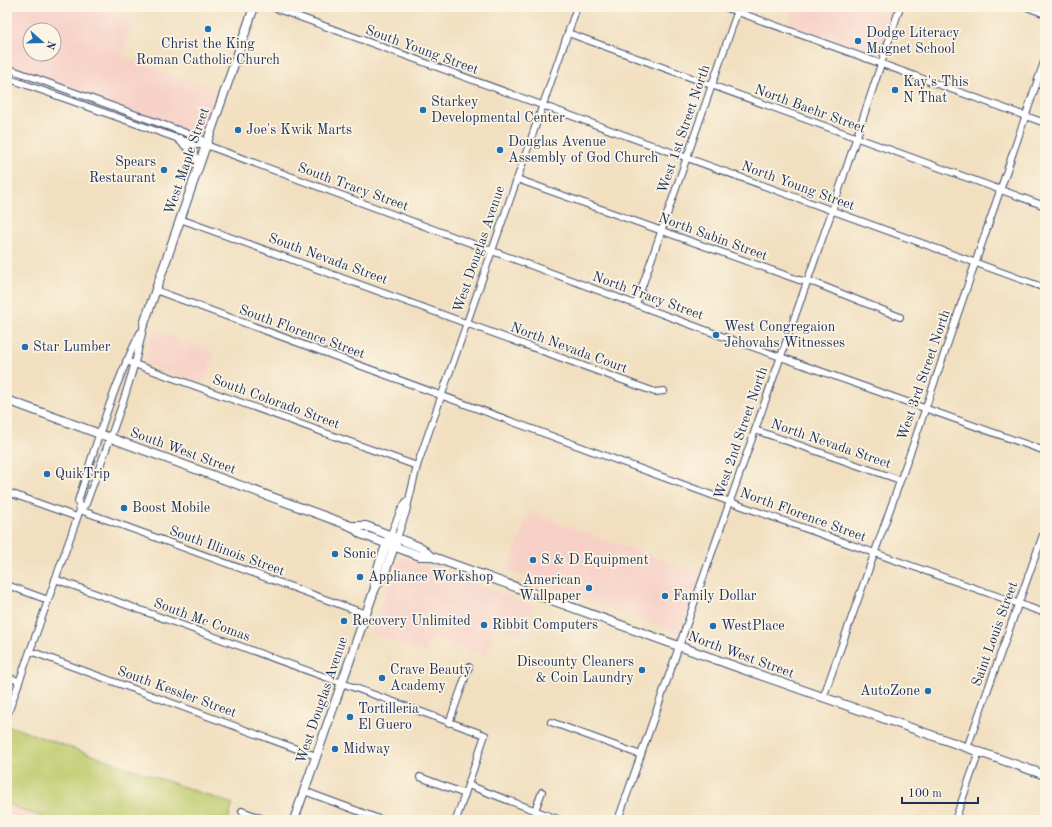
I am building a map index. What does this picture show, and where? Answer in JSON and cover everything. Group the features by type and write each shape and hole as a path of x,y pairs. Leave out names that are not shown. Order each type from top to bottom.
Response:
{"main road":[{"name":"West Maple Street","path":"144,324 254,7"},
{"path":"179,139 190,148 198,167"},
{"name":"South West Street","path":"7,400 350,526 361,534 390,545"},
{"name":"South West Street","path":"350,526 366,526 393,537"},
{"name":"West Douglas Avenue","path":"294,820 375,588 384,575 393,537"},
{"name":"North West Street","path":"393,537 422,548 430,556"},
{"name":"North West Street","path":"390,545 420,556 430,556 823,698 1045,775"}],"street":[{"name":"South Young Street","path":"272,7 543,106"},
{"name":"West Douglas Avenue","path":"393,537 406,512 407,500 417,466 577,7"},
{"path":"724,7 738,9 882,64 1045,123"},
{"name":"West 2nd Street North","path":"618,820 857,139 900,7"},
{"path":"1026,7 1045,14"},
{"name":"West 1st Street North","path":"636,304 738,9"},
{"name":"North Baehr Street","path":"568,34 1045,206"},
{"name":"West 3rd Street North","path":"823,698 1001,191 1045,59"},
{"name":"South Tracy Street","path":"7,68 200,138 206,145"},
{"name":"South Tracy Street","path":"7,78 179,139 198,145 206,145 492,251"},
{"name":"North Young Street","path":"543,106 1045,288"},
{"name":"North Sabin Street","path":"518,179 807,282 815,283 900,317"},
{"name":"South Nevada Street","path":"180,218 467,323"},
{"name":"North Tracy Street","path":"492,251 781,357 1045,451"},
{"name":"South Florence Street","path":"155,290 441,396"},
{"name":"North Nevada Court","path":"467,323 655,392 664,391"},
{"name":"West Maple Street","path":"80,510 78,501 99,433 126,361 144,324"},
{"name":"West Maple Street","path":"7,716 77,517 80,510 86,504 110,437 135,364 144,324"},
{"name":"South Colorado Street","path":"126,361 417,466"},
{"name":"North Florence Street","path":"441,396 730,502 1045,613"},
{"path":"113,397 122,400"},
{"name":"North Nevada Street","path":"755,430 900,480"},
{"path":"7,492 77,517"},
{"name":"South Illinois Street","path":"80,510 366,614"},
{"name":"Saint Louis Street","path":"967,748 1045,529"},
{"name":"South Mc Comas","path":"55,580 485,735 468,786"},
{"path":"7,585 48,600"},
{"name":"South Kessler Street","path":"30,651 316,756"},
{"path":"449,723 469,667"},
{"path":"7,677 19,682"},
{"path":"551,722 641,755"},
{"path":"955,820 979,752"},
{"path":"420,777 465,794"},
{"path":"456,820 468,786 560,820"},
{"path":"304,791 382,820"},
{"path":"535,810 542,792"},
{"path":"242,811 266,820"}],"shaded area":[{"path":"7,7 98,7 98,9 134,20 121,57 217,90 203,129 200,133 195,135 7,65"},
{"name":"Dodge Literacy Magnet School","path":"795,7 895,7 877,57 788,25"},
{"path":"154,330 214,353 203,384 144,364"},
{"path":"529,512 701,574 679,634 508,570"},
{"path":"404,558 533,605 522,635 497,626 486,656 432,637 425,653 370,633 398,560"},
{"path":"7,804 50,820 7,820"}],"green space":[{"path":"9,726 233,804 228,820 50,820 7,804 7,732"}],"place":[{"name":"Christ the King Roman Catholic Church","path":"208,29"},
{"name":"Dodge Literacy Magnet School","path":"858,41"},
{"name":"Kay's This N That","path":"895,90"},
{"name":"Starkey Developmental Center","path":"423,110"},
{"name":"Joe's Kwik Marts","path":"238,130"},
{"name":"Douglas Avenue Assembly of God Church","path":"500,150"},
{"name":"Spears Restaurant","path":"164,170"},
{"name":"West Congregaion Jehovahs Witnesses","path":"716,335"},
{"name":"Star Lumber","path":"25,347"},
{"name":"QuikTrip","path":"47,474"},
{"name":"Boost Mobile","path":"124,508"},
{"name":"Sonic","path":"335,554"},
{"name":"S & D Equipment","path":"533,560"},
{"name":"Appliance Workshop","path":"360,577"},
{"name":"American Wallpaper","path":"589,588"},
{"name":"Family Dollar","path":"665,596"},
{"name":"Recovery Unlimited","path":"344,621"},
{"name":"Ribbit Computers","path":"484,625"},
{"name":"WestPlace","path":"713,626"},
{"name":"Discounty Cleaners & Coin Laundry","path":"642,670"},
{"name":"Crave Beauty Academy","path":"382,678"},
{"name":"AutoZone","path":"928,691"},
{"name":"Tortilleria El Guero","path":"350,717"},
{"name":"Midway","path":"335,749"}]}
